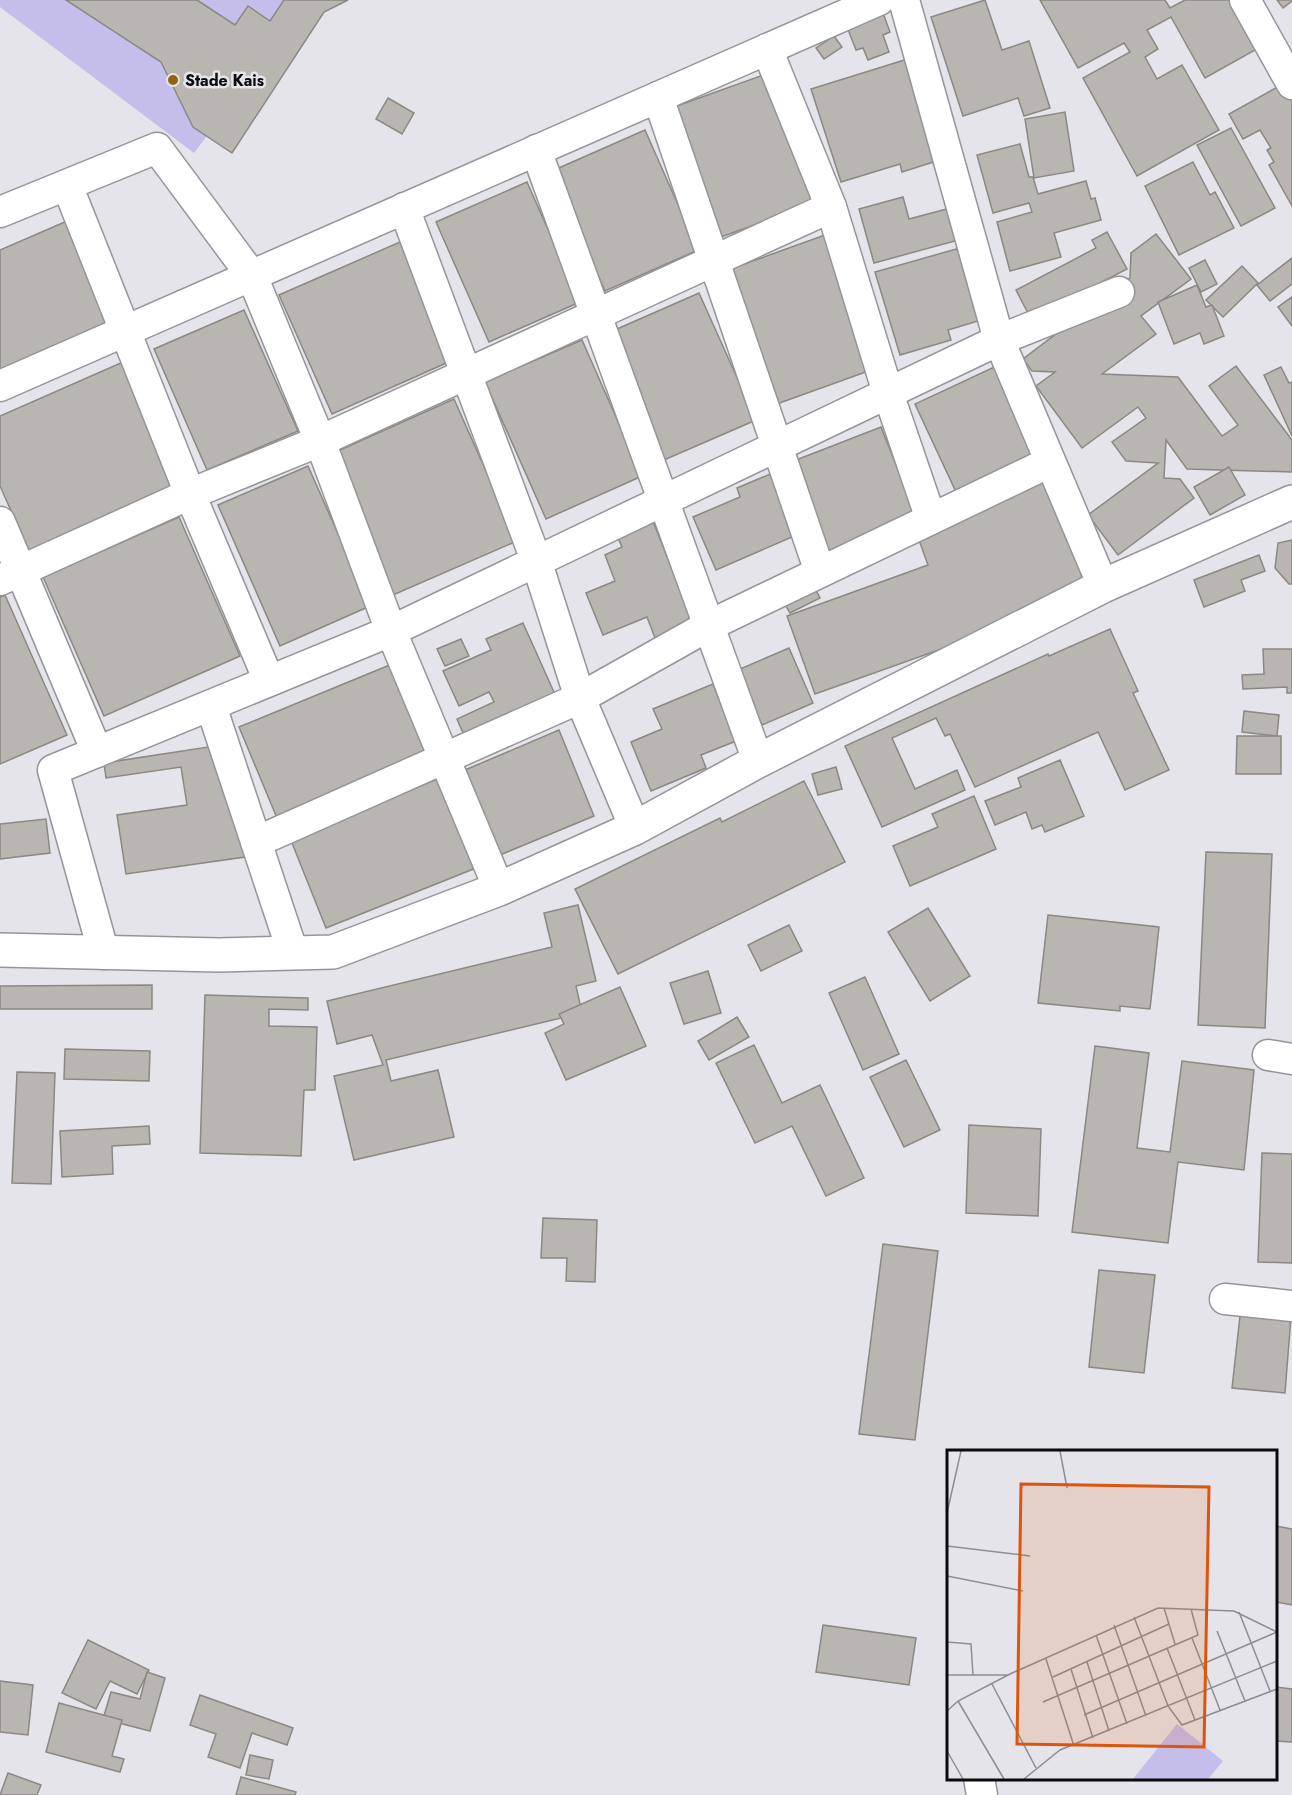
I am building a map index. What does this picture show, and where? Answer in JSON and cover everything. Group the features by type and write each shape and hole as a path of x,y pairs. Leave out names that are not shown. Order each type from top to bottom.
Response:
{"street":[{"path":"0,386 879,0"},
{"path":"904,0 999,340 1103,586"},
{"path":"1245,0 1292,84"},
{"path":"767,49 831,207 888,393 931,519"},
{"path":"658,97 820,572"},
{"path":"0,212 157,148 252,276 320,441 391,631 499,889"},
{"path":"536,150 758,761"},
{"path":"67,185 190,494 269,681"},
{"path":"11,575 190,494 320,441 831,207"},
{"path":"404,208 536,560 580,698 635,828"},
{"path":"104,954 53,770 391,631 999,340 1119,292"},
{"path":"256,842 580,698 708,626 1050,462"},
{"path":"0,950 104,954 333,952 499,889 635,828 758,761 1103,586 1292,502"},
{"path":"0,522 11,575 97,752"},
{"path":"211,706 293,953"},
{"path":"1225,1299 1292,1306"},
{"path":"979,1780 982,1795"}],"shaded area":[{"name":"Stade Kais","path":"0,0 310,0 194,153 0,7"}],"building":[{"path":"66,0 197,0 235,25 248,6 270,21 284,0 348,0 324,12 232,153 193,127 161,62"},
{"path":"985,0 1002,50 1029,41 1050,108 1024,116 1018,98 963,116 931,17"},
{"path":"1040,0 1165,0 1170,8 1185,0 1239,0 1264,45 1205,78 1171,17 1147,30 1158,49 1145,57 1157,79 1182,65 1219,130 1137,176 1083,78 1130,52 1124,43 1078,68"},
{"path":"1277,0 1292,0 1292,1 1283,8"},
{"path":"883,13 890,32 883,35 889,52 868,60 863,48 856,50 847,27"},
{"path":"834,36 842,47 824,59 816,48"},
{"path":"911,58 946,158 902,172 900,164 841,182 811,89"},
{"path":"766,74 813,204 721,237 674,107"},
{"path":"1283,84 1292,100 1292,206 1269,165 1274,162 1267,150 1271,148 1260,130 1243,139 1229,114"},
{"path":"388,98 414,113 402,134 376,119"},
{"path":"1065,112 1074,171 1034,178 1025,119"},
{"path":"1231,128 1275,208 1241,226 1197,145"},
{"path":"645,130 698,250 605,291 552,171"},
{"path":"1020,144 1029,177 1033,177 1038,194 1086,181 1091,199 1095,198 1101,220 1054,233 1061,257 1010,271 997,222 1032,212 1029,203 993,213 977,155"},
{"path":"1193,162 1210,195 1215,192 1234,228 1179,255 1145,186"},
{"path":"527,182 580,302 489,342 436,222"},
{"path":"903,197 909,219 958,206 966,238 874,263 859,209"},
{"path":"67,221 112,323 0,372 0,250"},
{"path":"1107,232 1127,269 1031,319 1016,290 1096,248 1092,240"},
{"path":"1156,234 1191,279 1141,316 1156,334 1102,374 1178,377 1222,436 1238,425 1209,386 1236,366 1292,440 1292,472 1187,469 1166,440 1164,478 1180,479 1194,498 1118,555 1088,515 1158,463 1126,461 1112,442 1146,418 1138,407 1082,448 1036,386 1055,372 1032,371 1023,359 1130,278 1131,253"},
{"path":"825,235 874,369 774,405 725,271"},
{"path":"400,242 453,360 332,414 279,295"},
{"path":"967,246 988,318 948,330 951,340 900,355 875,272"},
{"path":"1292,258 1292,284 1270,301 1257,285"},
{"path":"1205,260 1217,284 1201,292 1189,268"},
{"path":"1242,266 1258,283 1223,317 1206,300"},
{"path":"1197,285 1206,307 1212,305 1224,336 1204,344 1200,333 1174,344 1158,302"},
{"path":"699,293 756,420 664,460 608,333"},
{"path":"1292,297 1292,326 1278,307"},
{"path":"244,310 298,431 207,470 154,349"},
{"path":"582,340 642,476 546,519 485,382"},
{"path":"123,362 177,486 29,551 0,486 0,416"},
{"path":"1005,362 1040,453 956,492 915,404"},
{"path":"1281,367 1289,383 1292,382 1292,436 1264,375"},
{"path":"454,399 517,541 393,595 331,454"},
{"path":"881,427 918,520 827,555 791,462"},
{"path":"308,466 370,606 280,646 218,505"},
{"path":"1229,467 1245,495 1210,515 1194,487"},
{"path":"775,472 801,533 716,570 693,517 740,497 737,488"},
{"path":"1054,476 1096,594 815,694 787,616 928,565 914,526"},
{"path":"651,516 695,628 657,643 647,617 603,635 586,593 615,581 605,555 622,547 615,531"},
{"path":"179,517 240,656 104,716 43,577"},
{"path":"1292,540 1292,584 1289,584 1275,568 1278,543"},
{"path":"1259,555 1265,571 1241,580 1245,591 1204,607 1194,580"},
{"path":"812,583 820,598 790,613 782,599"},
{"path":"5,595 67,735 0,764 0,597"},
{"path":"523,623 562,710 471,751 457,719 494,702 489,692 459,706 443,671 491,650 486,639"},
{"path":"1110,629 1138,691 1133,693 1169,770 1125,790 1098,732 975,787 950,734 945,736 936,718 892,738 915,789 957,770 965,790 882,827 845,746 1048,654 1049,656"},
{"path":"461,639 469,656 445,666 437,649"},
{"path":"789,648 813,703 762,725 738,670"},
{"path":"1263,649 1292,649 1292,693 1287,693 1287,687 1243,689 1242,675 1264,674"},
{"path":"392,664 430,754 277,818 239,727"},
{"path":"713,684 736,741 701,755 706,768 651,791 631,742 662,729 653,709"},
{"path":"1244,711 1279,715 1277,736 1242,732"},
{"path":"559,730 594,816 500,855 465,770"},
{"path":"1237,736 1281,736 1281,774 1236,774"},
{"path":"228,744 245,857 126,874 117,815 187,805 181,767 106,778 104,763"},
{"path":"1060,760 1084,816 1045,832 1042,825 1032,829 1026,812 995,825 985,801 1021,787 1018,778"},
{"path":"836,767 842,789 818,795 812,774"},
{"path":"440,778 476,868 326,928 290,838"},
{"path":"804,781 845,862 618,974 575,889 720,818 722,822"},
{"path":"974,796 996,849 910,886 893,846 938,827 932,814"},
{"path":"46,819 50,853 0,859 0,824"},
{"path":"1206,852 1272,854 1265,1028 1198,1025"},
{"path":"578,905 596,981 576,986 582,1013 386,1060 391,1081 438,1070 454,1137 354,1160 334,1076 383,1065 372,1035 337,1044 327,1001 552,947 544,913"},
{"path":"928,908 970,976 930,1001 888,932"},
{"path":"1048,915 1159,927 1150,1009 1120,1006 1120,1011 1038,1003"},
{"path":"789,925 802,951 761,971 748,945"},
{"path":"708,971 721,1013 684,1024 670,983"},
{"path":"865,977 899,1054 863,1070 829,993"},
{"path":"152,985 152,1009 0,1009 0,986"},
{"path":"620,987 646,1046 566,1080 545,1033 564,1024 559,1014"},
{"path":"205,995 308,998 308,1010 269,1009 269,1026 317,1027 315,1090 304,1090 301,1156 200,1153"},
{"path":"737,1017 749,1037 709,1060 698,1041"},
{"path":"754,1045 782,1103 820,1085 864,1178 826,1196 792,1126 755,1143 716,1063"},
{"path":"1095,1046 1149,1053 1137,1148 1170,1152 1182,1061 1254,1070 1244,1170 1178,1162 1168,1243 1072,1232"},
{"path":"65,1049 150,1051 149,1081 64,1079"},
{"path":"906,1060 940,1130 904,1147 870,1077"},
{"path":"17,1072 55,1073 51,1184 12,1183"},
{"path":"969,1125 1041,1129 1038,1216 966,1213"},
{"path":"149,1126 150,1144 112,1146 113,1174 62,1177 60,1131"},
{"path":"1262,1153 1292,1154 1292,1263 1258,1262"},
{"path":"543,1218 597,1220 595,1282 566,1281 567,1258 541,1258"},
{"path":"883,1244 938,1251 915,1440 859,1434"},
{"path":"1099,1270 1155,1275 1144,1373 1089,1367"},
{"path":"1242,1298 1292,1304 1285,1393 1232,1388"},
{"path":"1277,1526 1292,1529 1292,1605 1277,1602"},
{"path":"823,1625 916,1638 909,1685 816,1672"},
{"path":"88,1640 149,1670 137,1694 110,1681 96,1709 62,1693"},
{"path":"147,1672 165,1678 150,1731 103,1719 111,1692 140,1699"},
{"path":"0,1681 33,1685 28,1735 0,1732"},
{"path":"1277,1687 1292,1689 1292,1742 1277,1741"},
{"path":"200,1695 293,1728 287,1745 252,1733 240,1768 208,1757 216,1734 190,1725"},
{"path":"59,1703 122,1720 112,1756 124,1759 120,1772 46,1752"},
{"path":"250,1755 273,1760 269,1779 246,1775"},
{"path":"8,1773 41,1785 37,1795 0,1795"},
{"path":"241,1777 296,1792 295,1795 236,1795"}],"place":[{"name":"Stade Kais","path":"173,80"}]}
